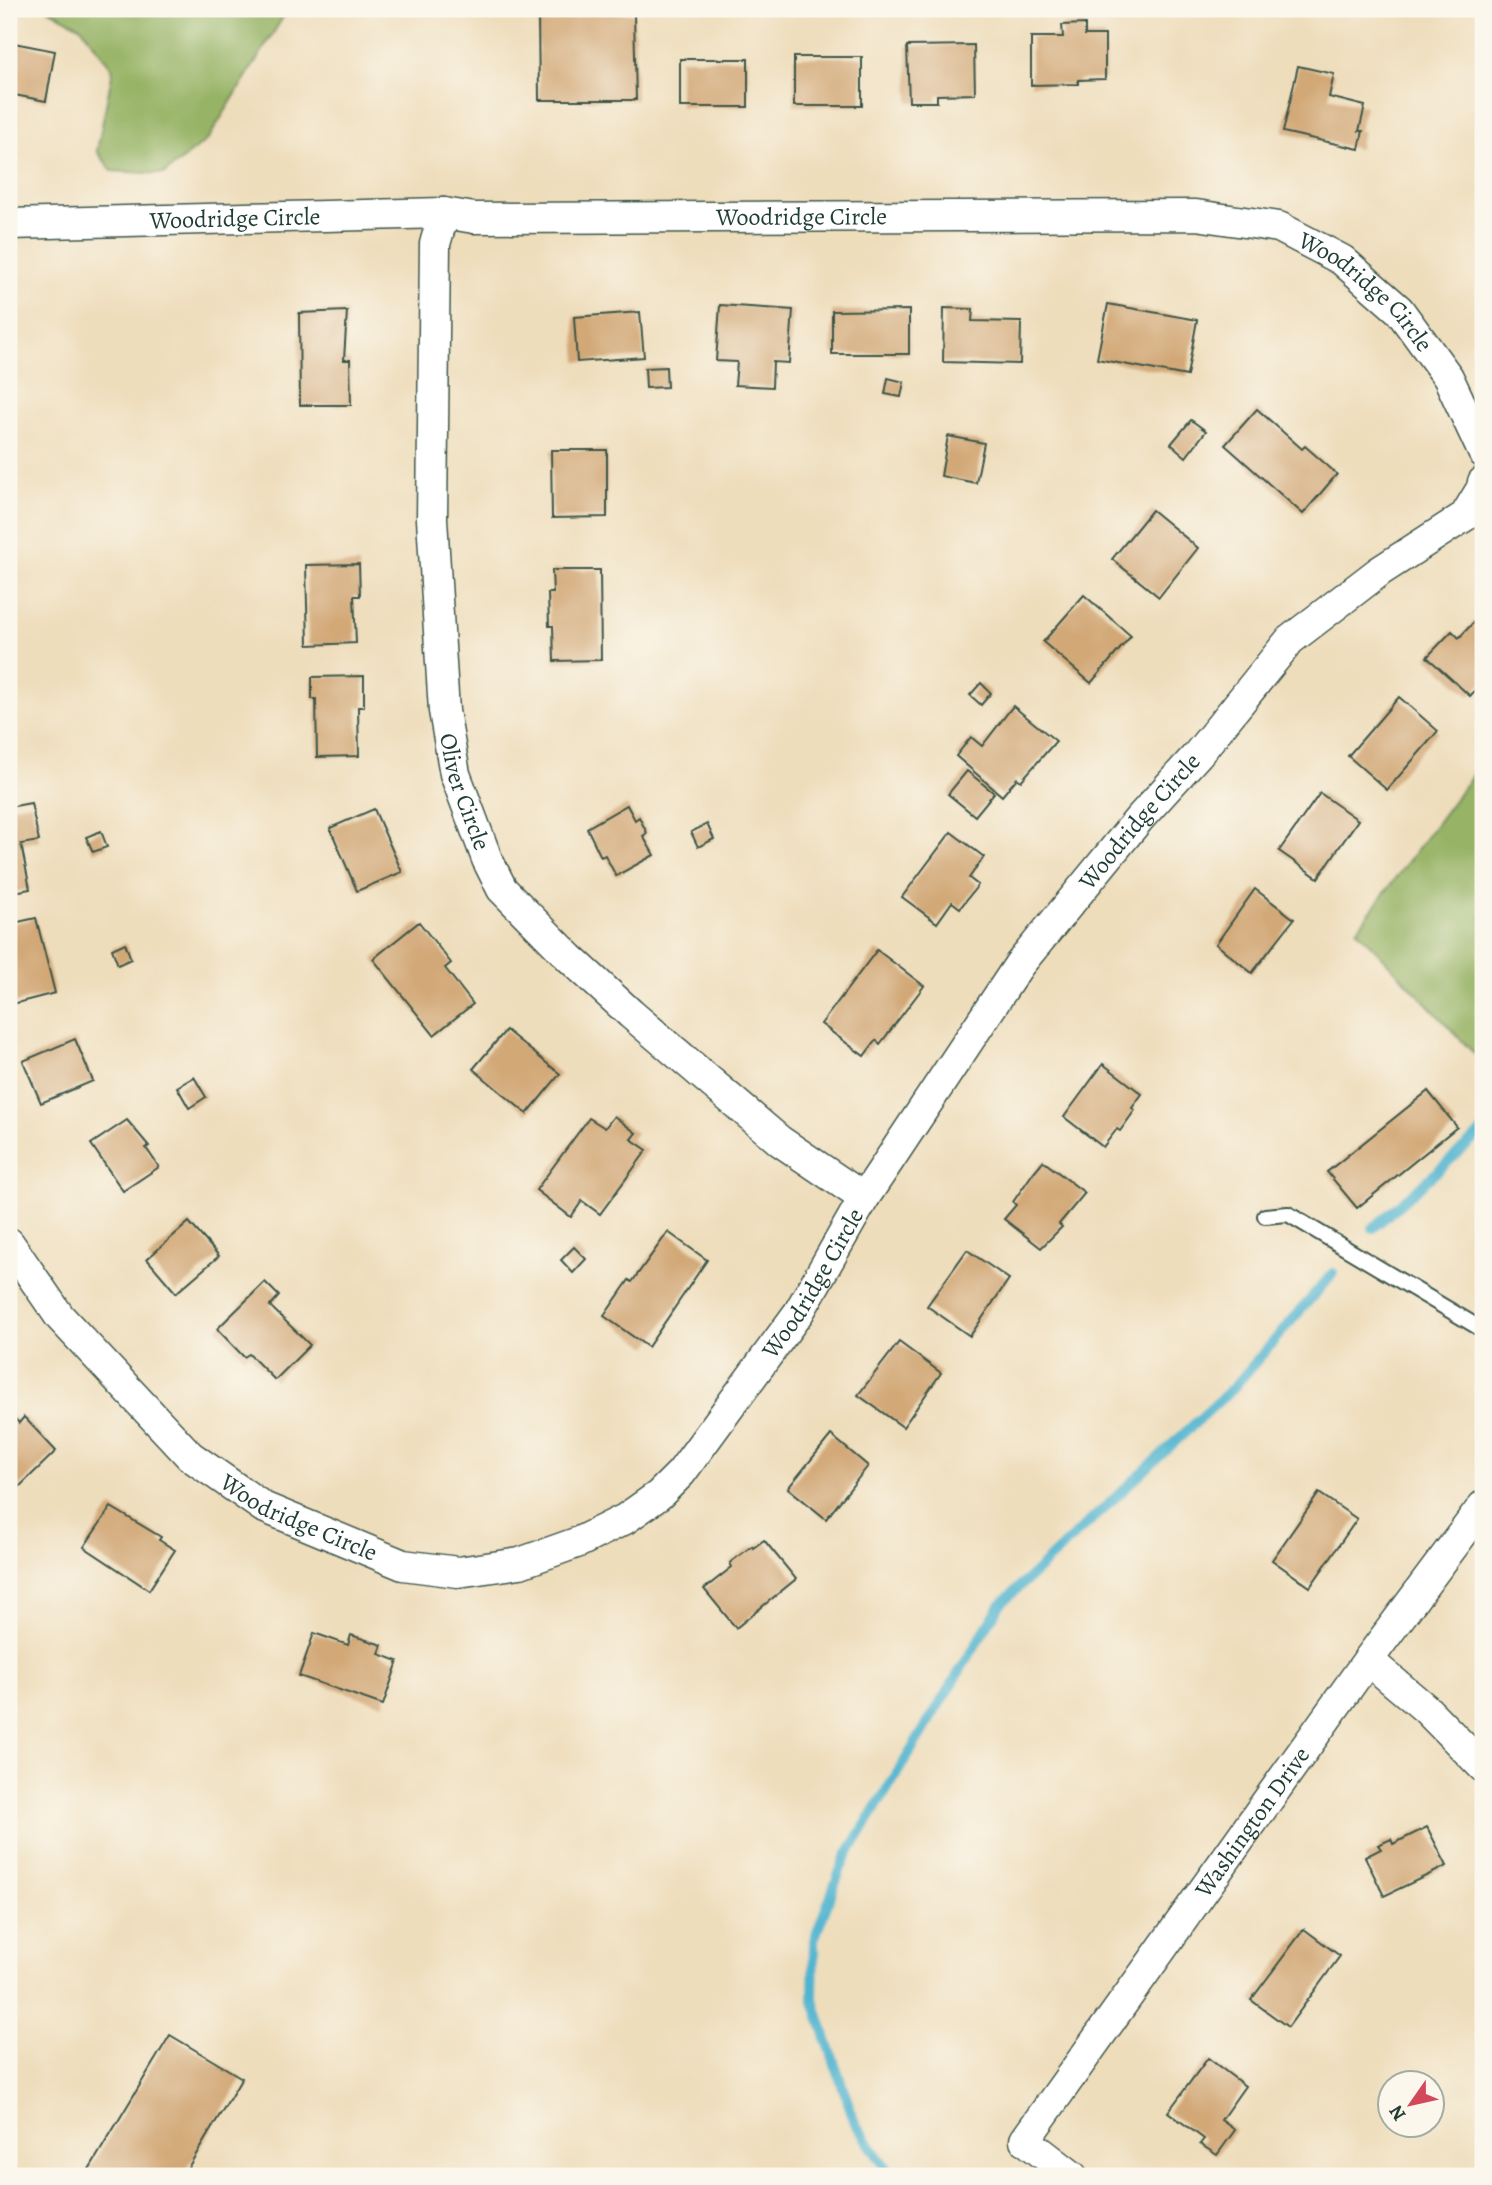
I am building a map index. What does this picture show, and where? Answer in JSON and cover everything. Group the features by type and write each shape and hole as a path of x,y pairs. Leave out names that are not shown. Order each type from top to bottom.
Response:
{"street":[{"name":"Woodridge Circle","path":"9,224 444,213 474,218 1196,215 1279,227 1342,260 1399,310 1448,377 1483,452"},
{"name":"Oliver Circle","path":"444,213 435,244 432,519 444,711 455,774 488,859 502,889 570,958 631,1014 780,1141 864,1198"},
{"name":"Woodridge Circle","path":"9,1244 60,1317 190,1456 263,1507 404,1565 458,1572 520,1563 579,1542 625,1519 659,1495 681,1473 799,1312 864,1198 1019,965 1139,818 1198,754 1290,640 1380,570 1465,516 1483,482"},
{"name":"Washington Drive","path":"1072,2176 1025,2140 1368,1660 1483,1506"},
{"path":"1368,1660 1426,1709 1483,1767"}],"lane":[{"path":"1265,1216 1289,1214 1483,1330"}],"green space":[{"path":"48,9 288,9 208,139 164,174 112,171 97,151 113,70 81,27"},
{"path":"1483,761 1483,1063 1357,930"}],"building":[{"path":"538,13 634,13 636,100 539,100"},
{"path":"1085,24 1085,35 1105,35 1105,79 1078,80 1078,84 1031,85 1031,37 1063,37 1062,25"},
{"path":"9,42 55,51 46,101 9,94"},
{"path":"974,45 975,94 937,95 937,102 909,102 907,46"},
{"path":"794,57 862,57 862,106 794,106"},
{"path":"680,59 748,59 748,107 680,107"},
{"path":"1298,66 1334,74 1329,97 1365,106 1359,131 1363,131 1359,149 1283,132"},
{"path":"1108,304 1197,320 1187,376 1097,359"},
{"path":"720,305 793,310 789,363 773,362 772,387 735,385 737,362 716,361"},
{"path":"944,308 973,309 972,321 1021,322 1020,364 943,362"},
{"path":"909,310 909,354 832,354 832,311"},
{"path":"347,311 344,360 350,360 351,405 300,405 299,313"},
{"path":"640,312 644,357 577,362 574,317"},
{"path":"666,367 667,387 646,388 645,368"},
{"path":"888,378 904,382 901,397 885,394"},
{"path":"1257,409 1302,449 1305,446 1337,474 1303,514 1225,445"},
{"path":"1191,420 1206,431 1186,457 1171,444"},
{"path":"948,436 984,443 976,483 941,476"},
{"path":"551,450 607,450 607,517 552,518"},
{"path":"1152,510 1198,548 1159,597 1112,559"},
{"path":"359,564 360,596 354,596 356,643 308,645 306,565"},
{"path":"552,570 600,570 601,660 554,661 548,593 553,593"},
{"path":"1084,595 1131,636 1091,683 1043,642"},
{"path":"1483,612 1483,682 1470,696 1427,657 1452,631 1459,638"},
{"path":"364,676 364,707 358,707 359,756 317,757 316,699 312,699 312,677"},
{"path":"981,683 991,693 981,705 970,695"},
{"path":"1399,697 1438,731 1387,790 1348,756"},
{"path":"1013,706 1056,741 1021,781 1017,778 1002,796 956,756 971,737 982,746"},
{"path":"967,771 994,793 975,816 948,794"},
{"path":"1320,793 1358,820 1318,878 1279,851"},
{"path":"31,803 39,841 21,844 30,889 9,893 9,807"},
{"path":"627,805 635,820 639,817 647,833 643,836 654,855 616,876 605,855 601,857 587,828"},
{"path":"374,809 402,872 357,891 330,828"},
{"path":"707,824 714,839 698,847 691,832"},
{"path":"101,831 107,847 93,852 86,837"},
{"path":"951,832 984,857 969,878 978,885 960,908 952,902 937,923 902,897"},
{"path":"1255,889 1294,919 1252,973 1216,944"},
{"path":"36,918 55,993 9,1005 9,924"},
{"path":"419,922 451,963 445,968 473,1004 434,1035 373,959"},
{"path":"125,943 131,959 118,965 112,949"},
{"path":"877,950 924,986 880,1044 876,1040 864,1056 821,1024"},
{"path":"506,1030 560,1074 527,1114 473,1069"},
{"path":"75,1039 93,1081 41,1103 23,1061"},
{"path":"1103,1064 1142,1094 1132,1108 1135,1110 1120,1131 1117,1129 1103,1147 1064,1117"},
{"path":"194,1077 206,1097 189,1108 177,1087"},
{"path":"1428,1091 1457,1127 1357,1208 1327,1172"},
{"path":"614,1116 636,1133 631,1139 647,1150 600,1214 582,1201 571,1217 536,1190 589,1118 605,1128"},
{"path":"127,1120 149,1146 146,1148 159,1167 123,1191 91,1144"},
{"path":"1043,1161 1085,1193 1059,1224 1062,1227 1041,1248 1004,1219 1016,1205 1013,1202"},
{"path":"189,1222 219,1256 176,1293 147,1259"},
{"path":"668,1232 707,1260 648,1347 604,1316"},
{"path":"574,1247 586,1259 573,1273 561,1260"},
{"path":"967,1250 1009,1279 970,1336 927,1306"},
{"path":"265,1282 279,1296 270,1306 310,1345 275,1380 249,1354 244,1357 217,1329"},
{"path":"899,1342 941,1373 903,1427 858,1395"},
{"path":"9,1413 19,1423 24,1417 56,1451 18,1488 9,1478"},
{"path":"831,1435 868,1466 826,1519 788,1488"},
{"path":"1319,1493 1357,1519 1310,1587 1272,1560"},
{"path":"111,1507 161,1537 159,1540 175,1550 149,1590 84,1547"},
{"path":"764,1540 796,1579 736,1628 704,1589 732,1567 732,1561"},
{"path":"314,1633 348,1645 351,1635 382,1645 379,1654 398,1661 383,1705 299,1676"},
{"path":"1427,1827 1447,1866 1384,1896 1365,1857 1381,1849 1378,1845 1391,1839 1393,1844"},
{"path":"1304,1929 1340,1956 1288,2027 1251,2000"},
{"path":"170,2035 242,2078 183,2176 85,2176"},
{"path":"1208,2058 1245,2086 1221,2120 1235,2130 1217,2155 1200,2144 1204,2139 1168,2112"}],"waterway":[{"path":"1373,1228 1483,1131"},
{"path":"891,2176 855,2123 813,1999 814,1940 844,1860 1000,1605 1234,1387 1333,1273"}]}
